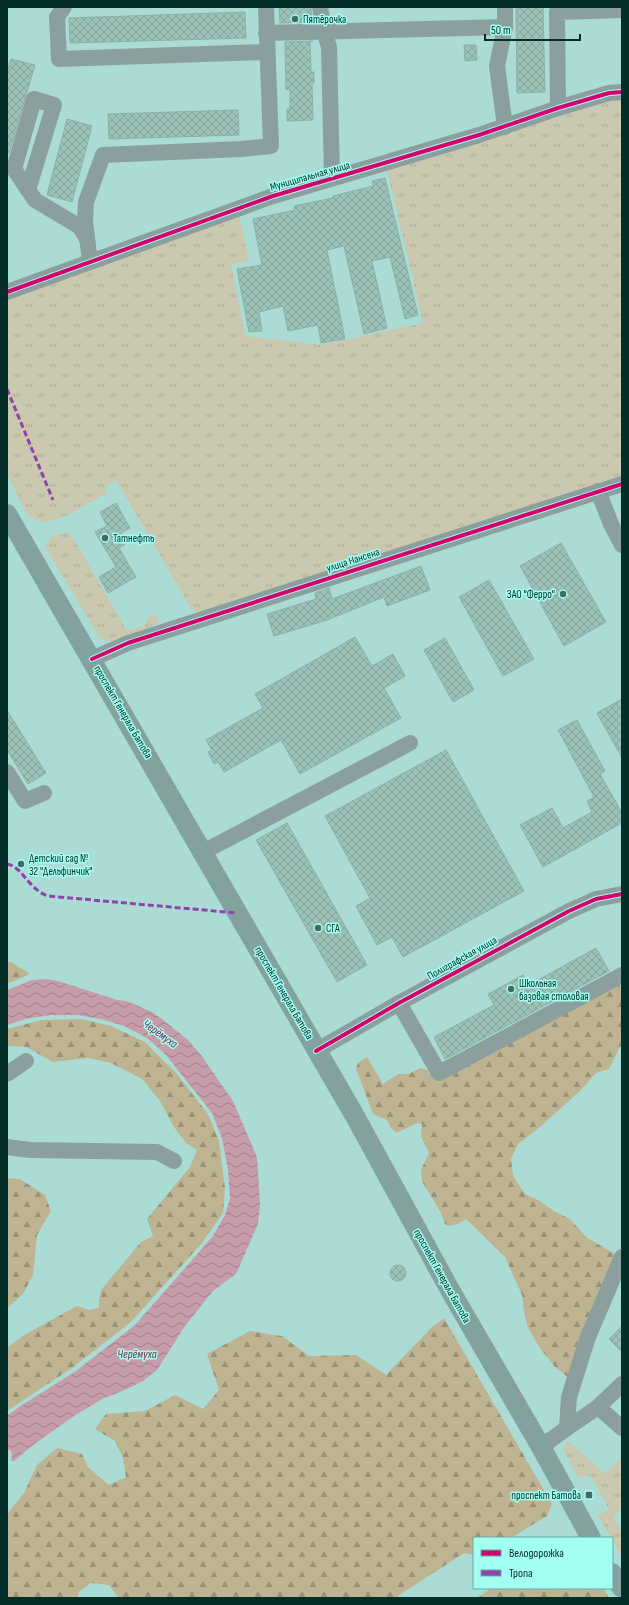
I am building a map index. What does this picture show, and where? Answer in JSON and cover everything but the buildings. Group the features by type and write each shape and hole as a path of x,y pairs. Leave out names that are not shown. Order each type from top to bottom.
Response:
{"main road":[{"name":"проспект Генерала Батова","path":"7,514 356,1118 450,1290 541,1447 590,1537"},
{"path":"613,1574 622,1588"}],"street":[{"path":"64,7 57,17 59,59 267,52"},
{"path":"90,262 85,221 86,202 103,155 241,149 271,146 266,7"},
{"path":"320,7 328,47 332,178"},
{"path":"505,7 505,27 497,66 505,127"},
{"path":"558,108 557,12 622,10"},
{"path":"266,33 505,27"},
{"name":"Муниципальная улица","path":"7,292 273,196 505,127 558,108 609,93 622,92"},
{"path":"28,190 54,105 34,99 14,169 28,190 35,200 80,227 87,239"},
{"name":"улица Нансена","path":"92,659 143,638 622,484"},
{"path":"598,491 611,524 622,545"},
{"path":"202,852 410,744"},
{"path":"7,772 25,801 44,793"},
{"name":"Полиграфская улица","path":"316,1051 399,1003 569,911 596,899 622,894"},
{"path":"399,1003 439,1073 622,975"},
{"path":"7,1074 26,1061"},
{"path":"7,1147 30,1150 158,1152 174,1161"},
{"path":"567,1428 569,1397 588,1336 622,1256"},
{"path":"541,1447 598,1407 622,1384"},
{"path":"598,1407 622,1428"}],"green space":[{"path":"622,97 622,480 200,612 192,610 116,480 105,487 107,493 68,515 46,522 37,521 26,513 7,474 7,300 239,216 249,261 231,264 245,336 322,345 423,323 387,170 560,114"},
{"path":"64,533 70,535 74,539 127,631 145,625 149,616 153,614 157,616 159,620 157,623 117,642 107,641 100,638 46,548 46,544 49,539"},
{"path":"7,962 11,962 30,974 7,984"},
{"path":"615,975 622,991 622,1043 609,1069 596,1073 580,1091 541,1126 518,1144 511,1159 513,1176 525,1194 570,1219 586,1237 615,1254 569,1378 555,1367 539,1347 528,1328 522,1295 505,1257 466,1219 458,1224 449,1226 445,1224 441,1213 422,1181 421,1170 429,1153 421,1137 422,1124 417,1123 397,1133 391,1128 387,1120 373,1114 356,1069 358,1063 367,1057 383,1084 398,1074 409,1074 420,1068 428,1070 429,1074"},
{"path":"82,1019 111,1026 145,1042 177,1074 208,1114 219,1141 225,1188 223,1213 202,1243 131,1322 72,1368 7,1411 7,1348 24,1335 77,1306 89,1310 99,1308 101,1290 141,1242 153,1236 147,1219 190,1167 197,1150 186,1143 174,1127 160,1101 142,1079 111,1063 88,1058 53,1062 26,1047 7,1046 7,1029 41,1020"},
{"path":"7,1178 20,1179 45,1195 51,1211 37,1235 33,1275 23,1294 7,1308"},
{"path":"444,1318 552,1504 547,1516 513,1537 473,1537 473,1555 464,1553 395,1598 119,1598 109,1585 91,1583 79,1592 77,1598 7,1598 7,1514 24,1493 37,1465 57,1448 82,1454 88,1467 109,1485 126,1477 123,1458 115,1441 95,1429 106,1414 145,1411 175,1395 203,1409 219,1390 207,1354 250,1331 282,1336 309,1356 356,1355 386,1375 432,1327"},
{"path":"568,1441 605,1474 622,1457 622,1509 613,1516 622,1531 622,1557 613,1542 613,1537 610,1537 598,1516 609,1509 591,1476 578,1477 564,1451 565,1444"},
{"path":"490,1589 604,1589 609,1598 477,1598"}],"water":[{"name":"Черёмуха","path":"45,979 58,981 117,1000 127,1001 152,1012 188,1040 201,1055 233,1101 257,1157 260,1204 258,1224 236,1274 213,1291 185,1326 157,1370 143,1381 104,1398 74,1416 33,1445 14,1461 11,1461 12,1454 10,1450 7,1450 7,1416 76,1371 135,1325 213,1236 225,1215 230,1199 228,1170 222,1138 212,1113 166,1055 147,1038 124,1026 101,1019 78,1015 51,1015 25,1019 7,1025 7,990 32,980"}],"marked path":[{"path":"7,389 53,500"},
{"path":"7,864 17,869 35,888 48,896 237,913"}],"cycle path":[{"path":"7,292 273,196 479,135 558,108 609,93 622,92"},
{"path":"92,659 128,643 622,484"},
{"path":"316,1051 399,1003 569,911 596,899 622,894"}],"place":[{"name":"Пятёрочка","path":"295,19"},
{"name":"Татнефть","path":"105,538"},
{"name":"ЗАО \"Ферро\"","path":"563,594"},
{"name":"Детский сад № 32 \"Дельфинчик\"","path":"21,864"},
{"name":"СГА","path":"318,928"},
{"name":"Школьная базовая столовая","path":"511,989"},
{"name":"проспект Батова","path":"589,1495"}]}
